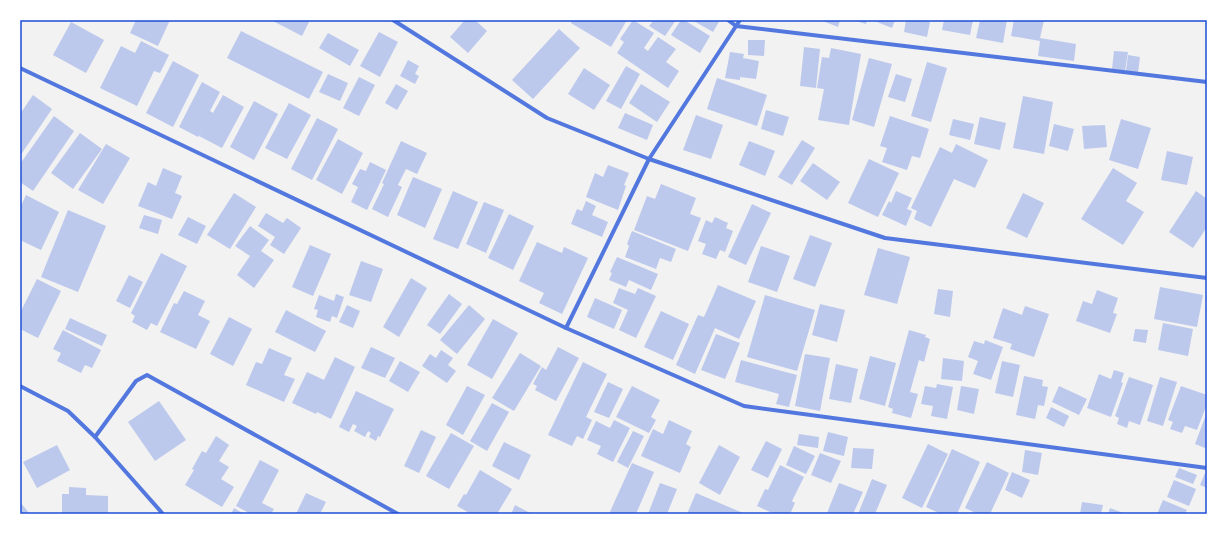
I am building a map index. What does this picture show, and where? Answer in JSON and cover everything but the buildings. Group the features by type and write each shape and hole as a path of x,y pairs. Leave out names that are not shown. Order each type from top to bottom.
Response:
{"street":[{"path":"393,20 547,118 649,159 885,238 1207,278"},
{"path":"728,20 736,26 1207,82"},
{"path":"566,328 649,159 740,20"},
{"path":"20,68 566,328 744,406 1207,468"},
{"path":"94,437 136,381 147,375 398,514"},
{"path":"20,386 68,411 94,437 162,514"}]}
